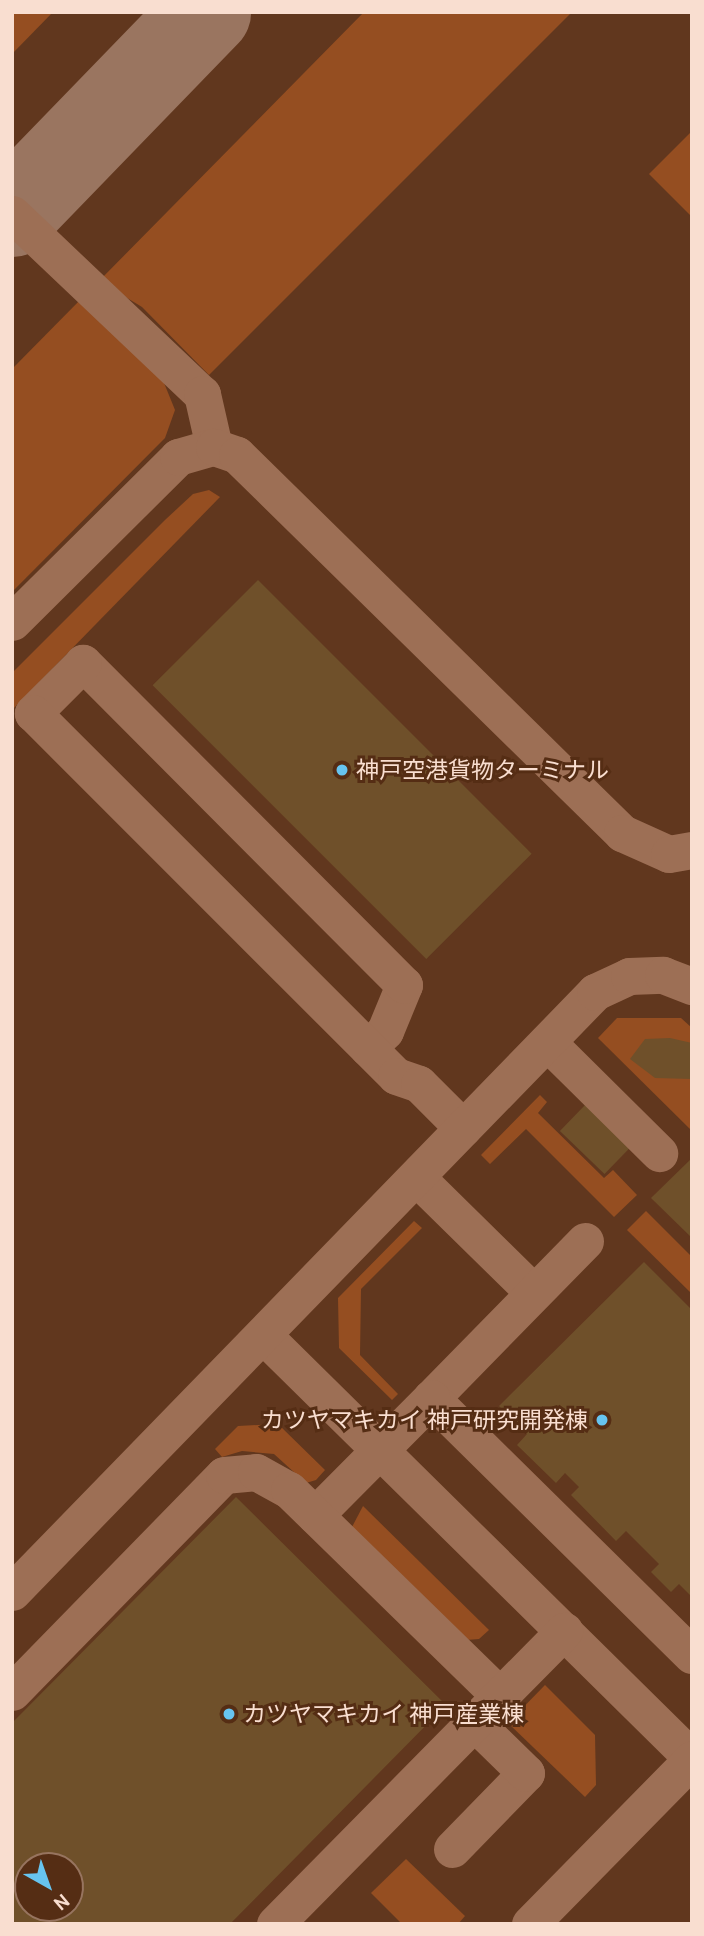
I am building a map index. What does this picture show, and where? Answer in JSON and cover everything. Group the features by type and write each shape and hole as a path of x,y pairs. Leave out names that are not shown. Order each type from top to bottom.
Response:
{"street":[{"path":"12,214 202,394 214,447"},
{"path":"12,622 160,472 194,449 214,447 237,455 257,472 622,833 669,854 692,850"},
{"path":"377,1039 404,985 83,663 33,713 377,1039 396,1076 419,1084 463,1128"},
{"path":"12,1592 264,1336 595,992 629,976 663,975 692,986"},
{"path":"547,1042 659,1153"},
{"path":"416,1177 534,1293"},
{"path":"315,1515 585,1241"},
{"path":"264,1336 692,1758 530,1924"},
{"path":"430,1398 692,1655"},
{"path":"12,1692 224,1475 256,1472 289,1490 499,1695"},
{"path":"275,1924 564,1631"},
{"path":"452,1849 526,1773 474,1723"}],"shaded area":[{"path":"12,12 53,12 12,54"},
{"path":"364,12 572,12 209,375 142,307 99,281"},
{"path":"692,131 692,217 649,174"},
{"path":"83,297 160,373 175,410 165,438 12,592 12,369"},
{"path":"209,490 220,497 12,710 12,673 165,520 193,494"},
{"path":"617,1018 681,1018 692,1028 692,1131 598,1038"},
{"path":"540,1095 547,1102 538,1113 604,1178 613,1170 637,1195 614,1217 526,1129 490,1164 481,1155"},
{"path":"646,1211 692,1257 692,1294 627,1230"},
{"path":"414,1221 422,1228 361,1289 360,1355 398,1394 392,1400 339,1348 338,1298"},
{"path":"278,1424 325,1470 316,1480 306,1483 274,1454 242,1451 222,1457 215,1449 238,1426"},
{"path":"363,1506 489,1630 479,1639 466,1640 352,1527"},
{"path":"545,1685 595,1735 596,1785 585,1797 508,1723"},
{"path":"406,1859 465,1916 458,1924 402,1924 371,1893"}],"building":[{"name":"神戸空港貨物ターミナル","path":"258,580 532,854 426,959 153,685"},
{"path":"670,1038 692,1043 692,1079 655,1078 630,1059 645,1039"},
{"path":"587,1103 632,1146 605,1174 560,1131"},
{"path":"692,1158 692,1238 651,1198"},
{"name":"カツヤマキカイ 神戸研究開発棟","path":"644,1262 692,1310 692,1597 679,1584 671,1592 651,1572 659,1564 626,1531 616,1541 571,1495 579,1487 565,1473 556,1483 517,1445 527,1434 499,1406"},
{"name":"カツヤマキカイ 神戸産業棟","path":"236,1497 446,1705 230,1924 12,1924 12,1723"}],"taxiway":[{"path":"12,212 206,12"}],"place":[{"name":"神戸空港貨物ターミナル","path":"342,770"},
{"name":"カツヤマキカイ 神戸研究開発棟","path":"602,1420"},
{"name":"カツヤマキカイ 神戸産業棟","path":"229,1714"}]}
